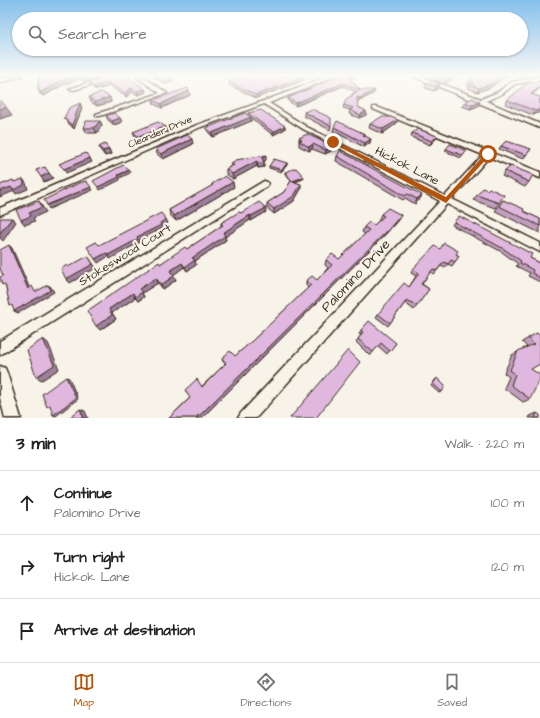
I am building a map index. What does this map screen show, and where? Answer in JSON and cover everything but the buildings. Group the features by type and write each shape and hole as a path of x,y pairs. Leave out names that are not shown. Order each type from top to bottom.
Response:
{"street":[{"path":"98,115 154,96"},
{"name":"Cleander Drive","path":"0,212 199,126 280,96"},
{"path":"469,96 540,126"},
{"path":"482,101 494,96"},
{"name":"Hickok Lane","path":"264,102 305,128 540,248"},
{"path":"375,108 540,175"},
{"name":"Palomino Drive","path":"246,418 488,154"},
{"name":"Stokeswood Court","path":"0,348 264,184"},
{"path":"0,373 13,418"}],"route":[{"path":"333,142 446,200 488,154"}]}
